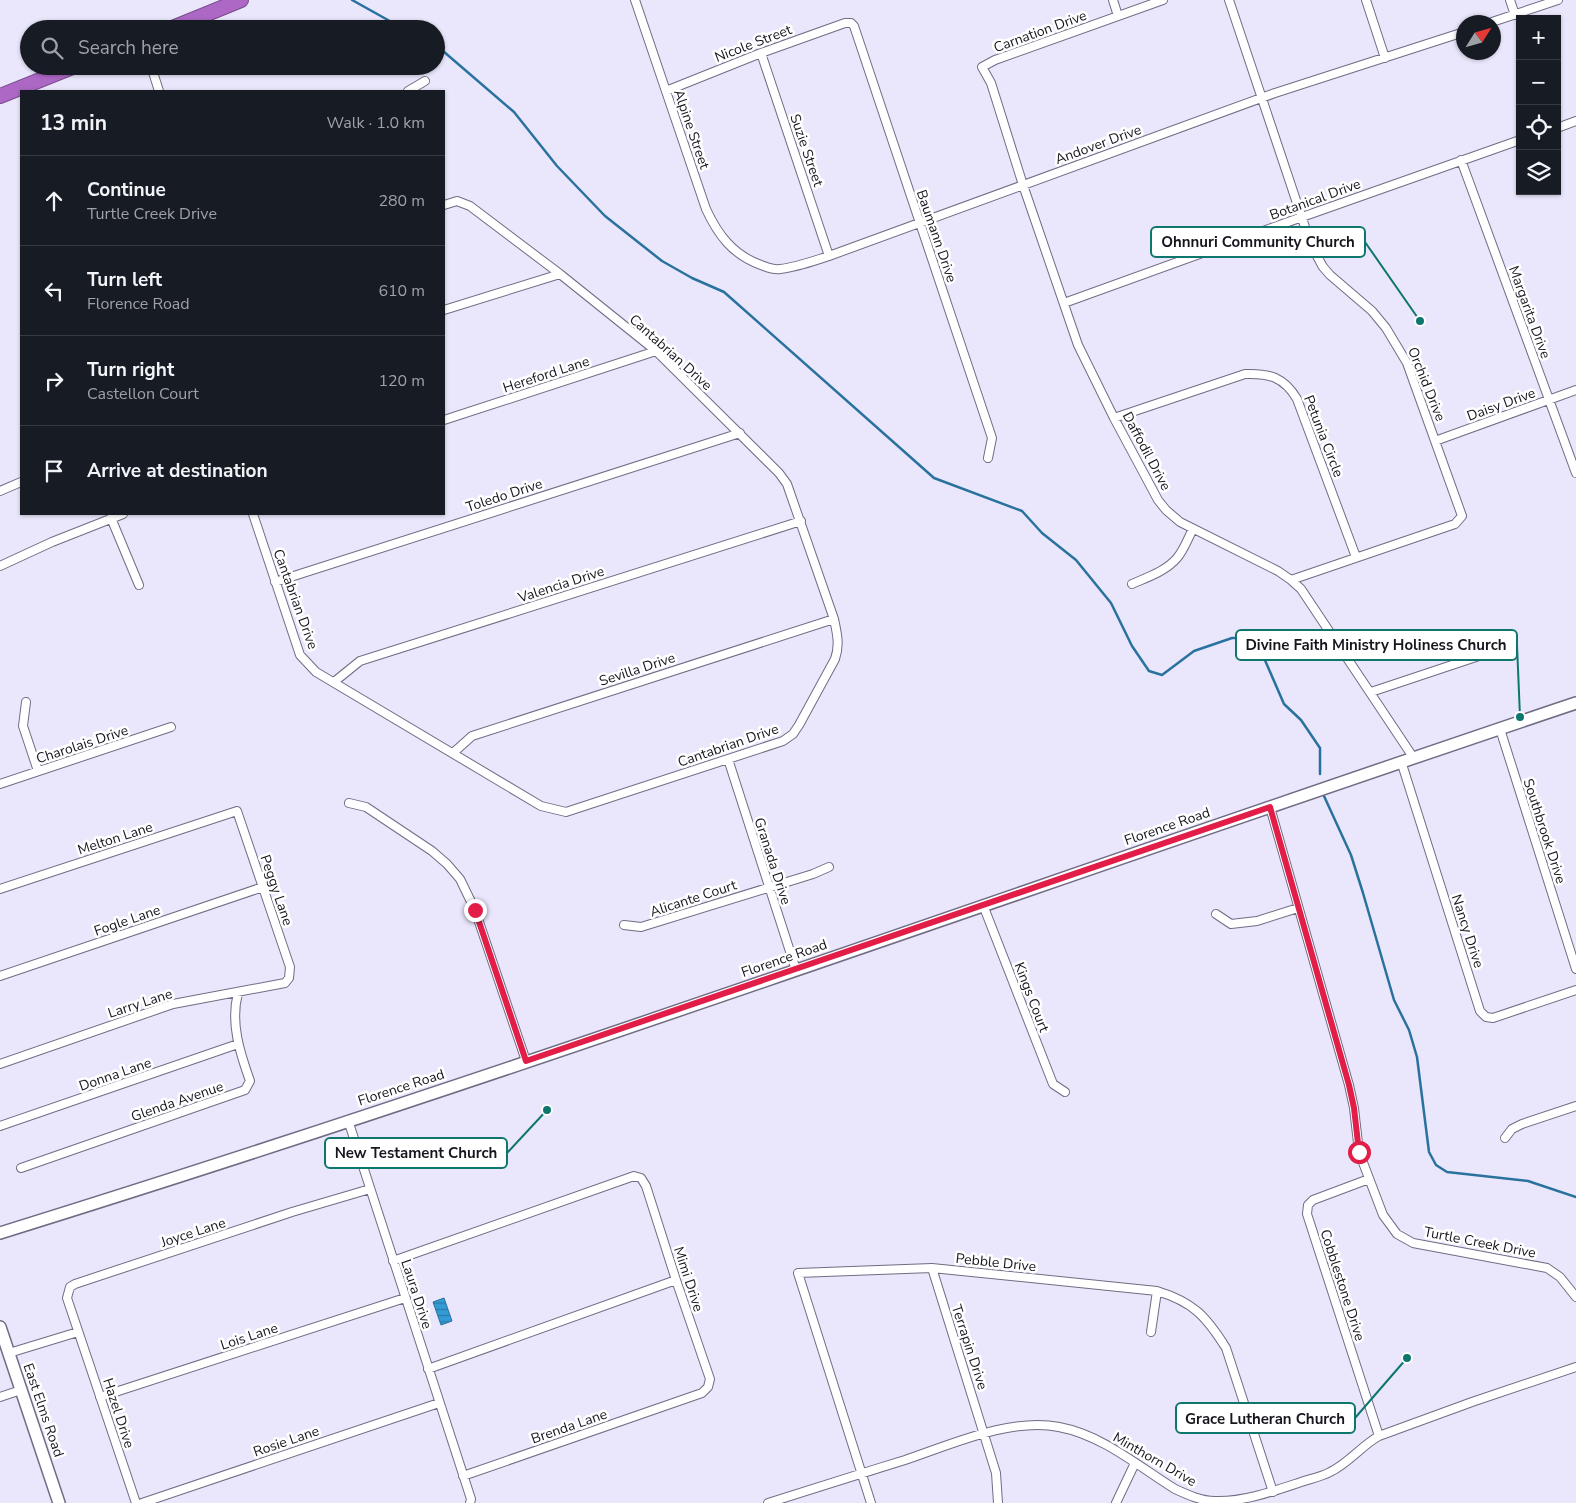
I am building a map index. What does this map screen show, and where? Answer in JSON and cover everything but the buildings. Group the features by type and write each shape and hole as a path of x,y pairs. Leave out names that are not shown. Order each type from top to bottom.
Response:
{"highway":[{"path":"192,20 241,0"},
{"path":"0,96 52,75"}],"street":[{"name":"Alpine Street","path":"636,0 706,209 714,226 728,245 742,256"},
{"path":"1113,0 1118,16"},
{"name":"Carnation Drive","path":"982,67 995,60 1163,0"},
{"name":"Orchid Drive","path":"1229,0 1311,245 1324,267 1372,311 1400,349 1436,441 1462,516 1455,524 1291,580"},
{"path":"1366,0 1385,58"},
{"path":"1510,0 1515,15"},
{"path":"1501,19 1558,0"},
{"name":"Nicole Street","path":"666,91 760,53 846,23 851,23"},
{"name":"Baumann Drive","path":"851,23 854,26 992,438 988,458"},
{"name":"Andover Drive","path":"742,256 774,269 795,266 829,256 1262,99 1456,35"},
{"name":"Suzie Street","path":"760,53 829,256"},
{"name":"Daffodil Drive","path":"982,67 990,83 1078,345 1158,500 1172,516 1193,529 1278,571 1301,589 1413,757"},
{"path":"154,75 159,90"},
{"path":"410,90 425,81"},
{"path":"1561,127 1575,124"},
{"name":"Botanical Drive","path":"1064,303 1516,141"},
{"name":"Margarita Drive","path":"1461,160 1576,473"},
{"name":"Cantabrian Drive","path":"253,515 300,655 316,672 541,806 566,812 783,741 799,725 838,651 838,637 834,619 787,484 779,473 740,433 656,351 560,274 470,206 457,201 445,206"},
{"path":"445,310 560,274"},
{"name":"Hereford Lane","path":"445,420 656,351"},
{"name":"Petunia Circle","path":"1114,418 1245,374 1262,373 1280,380 1291,389 1297,399 1356,557"},
{"name":"Daisy Drive","path":"1436,441 1576,390"},
{"name":"Toledo Drive","path":"275,582 740,433"},
{"path":"0,491 20,482"},
{"path":"0,566 52,542 120,515"},
{"path":"111,518 138,585"},
{"name":"Valencia Drive","path":"334,682 360,661 801,522"},
{"path":"1132,584 1172,564 1179,556 1193,529"},
{"name":"Sevilla Drive","path":"453,753 472,736 834,619"},
{"path":"1371,692 1494,651 1499,634"},
{"path":"26,702 23,726 38,771"},
{"name":"Florence Road","path":"0,1233 526,1061 796,970 1400,761 1576,703"},
{"name":"Charolais Drive","path":"0,784 172,727"},
{"name":"Southbrook Drive","path":"1500,729 1576,969"},
{"name":"Granada Drive","path":"728,759 796,970"},
{"name":"Nancy Drive","path":"1400,761 1480,1011 1486,1017 1493,1018 1576,990"},
{"path":"349,803 366,807 432,851 460,879 475,910 526,1061"},
{"name":"Turtle Creek Drive","path":"1270,807 1349,1085 1354,1108 1359,1152 1382,1215 1397,1234 1413,1243 1547,1268 1560,1277 1576,1296"},
{"name":"Peggy Lane","path":"237,811 290,967 289,978"},
{"name":"Melton Lane","path":"0,889 237,811"},
{"name":"Alicante Court","path":"624,925 641,927 813,874 829,867"},
{"name":"Fogle Lane","path":"0,976 263,887"},
{"name":"Kings Court","path":"983,905 1053,1084 1066,1092"},
{"path":"1216,914 1231,924 1258,921 1298,908"},
{"name":"Larry Lane","path":"0,1064 173,1004 286,983 289,978"},
{"name":"Glenda Avenue","path":"21,1168 245,1090 250,1082 238,1044 235,1004 238,993"},
{"name":"Donna Lane","path":"0,1126 238,1044"},
{"path":"1505,1138 1512,1128 1576,1106"},
{"name":"Laura Drive","path":"348,1120 463,1476"},
{"name":"Mimi Drive","path":"393,1261 634,1176 641,1178 646,1186 710,1379 708,1387"},
{"name":"Cobblestone Drive","path":"1368,1179 1313,1200 1308,1205 1308,1214 1378,1436"},
{"name":"Joyce Lane","path":"78,1332 67,1298 70,1288 76,1284 292,1212 370,1189"},
{"name":"Pebble Drive","path":"862,1473 798,1273 932,1268 1157,1291 1178,1297 1195,1308 1214,1328 1226,1348 1273,1492"},
{"name":"Terrapin Drive","path":"932,1268 996,1473 998,1503"},
{"path":"428,1369 676,1280"},
{"path":"1151,1332 1157,1291"},
{"name":"Lois Lane","path":"100,1397 406,1298"},
{"name":"East Elms Road","path":"0,1327 59,1503"},
{"path":"9,1353 78,1332"},
{"name":"Hazel Drive","path":"78,1332 136,1503"},
{"name":"Minthorn Drive","path":"768,1503 985,1434 1022,1425 1058,1426 1079,1432 1098,1440 1187,1494 1214,1501 1233,1502 1273,1492 1329,1473 1378,1436 1576,1367"},
{"name":"Brenda Lane","path":"463,1476 702,1393 708,1387"},
{"path":"0,1397 21,1390"},
{"name":"Rosie Lane","path":"142,1503 439,1403"},
{"path":"1116,1503 1135,1463"},
{"path":"862,1473 872,1503"},
{"path":"463,1476 471,1499 470,1503"}],"water":[{"path":"444,1298 452,1321 441,1325 433,1302"}],"waterway":[{"path":"352,0 388,20"},
{"path":"445,53 514,112 557,166 605,216 662,261 692,278 724,292 934,478 1022,511 1042,533 1076,560 1111,603 1132,646 1149,671 1162,675 1194,651 1232,638 1246,638 1261,651 1284,704 1301,720 1320,748 1320,774"},
{"path":"1324,796 1351,855 1394,1000 1409,1030 1417,1057 1429,1152 1436,1165 1447,1172 1528,1181 1576,1197"}],"place":[{"name":"Ohnnuri Community Church","path":"1420,321"},
{"name":"Divine Faith Ministry Holiness Church","path":"1520,717"},
{"name":"New Testament Church","path":"547,1110"},
{"name":"Grace Lutheran Church","path":"1407,1358"}],"route":[{"path":"475,910 526,1061 1270,807 1349,1085 1354,1108 1359,1152"}]}
